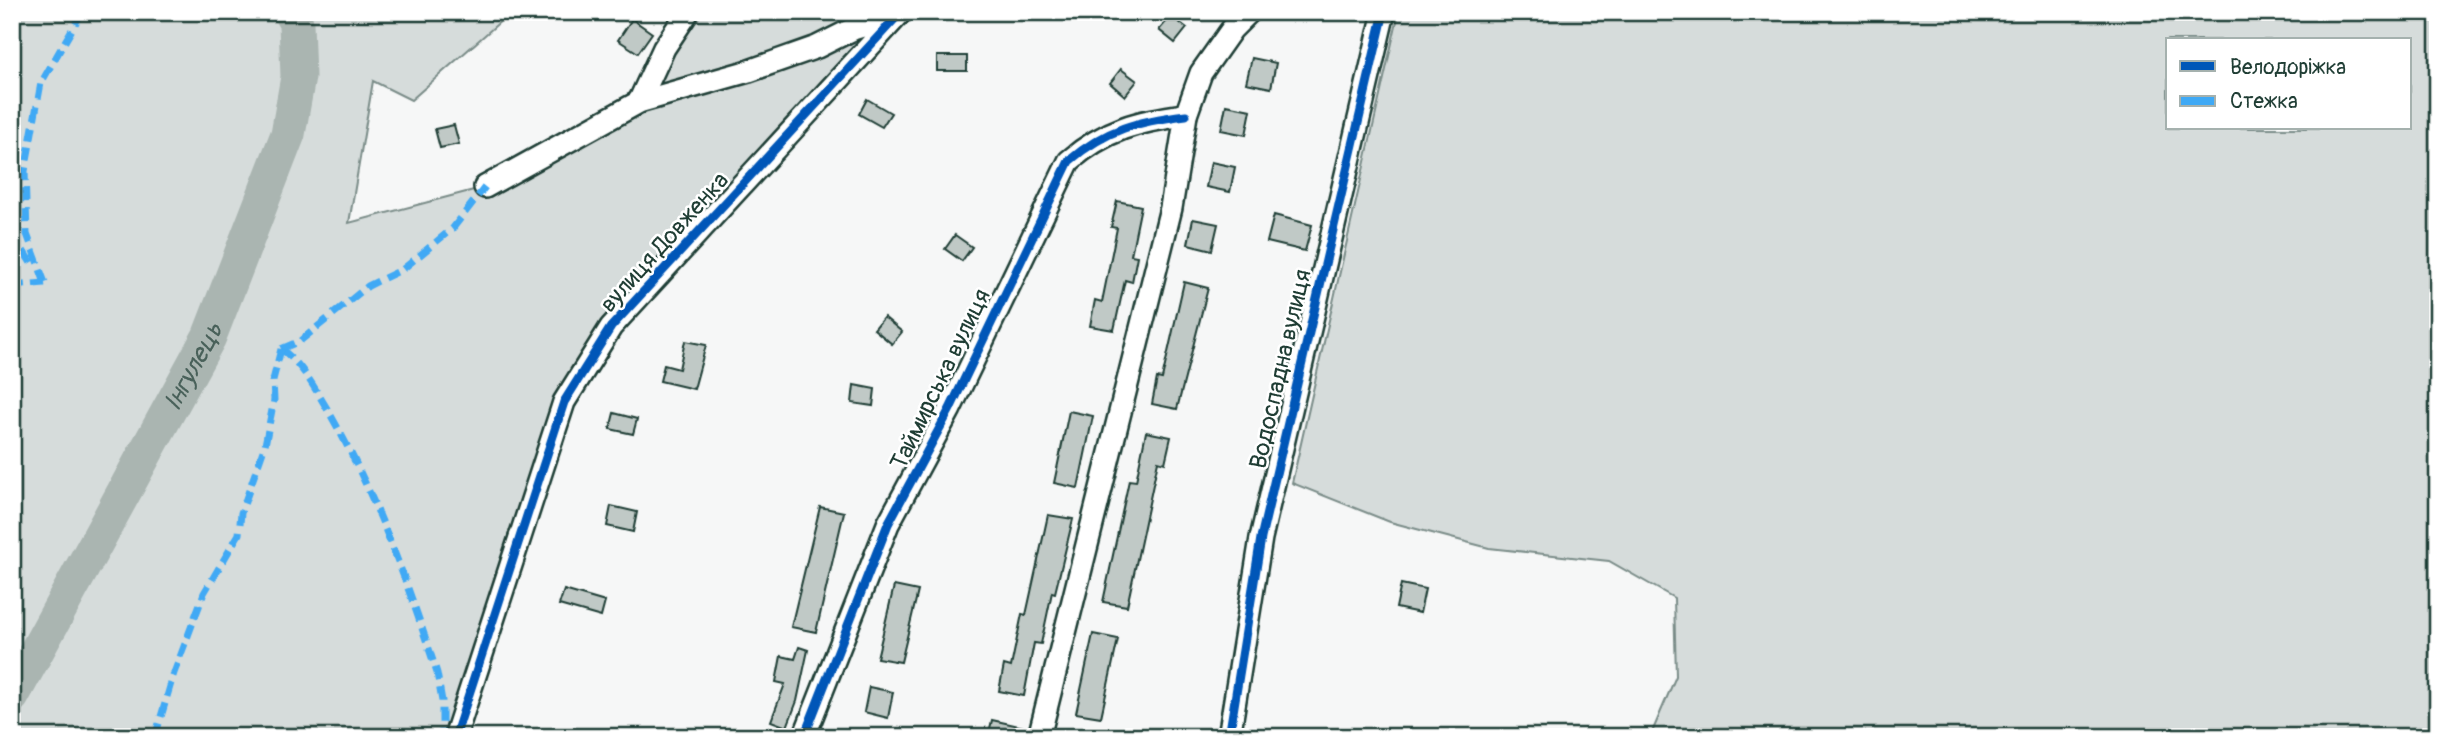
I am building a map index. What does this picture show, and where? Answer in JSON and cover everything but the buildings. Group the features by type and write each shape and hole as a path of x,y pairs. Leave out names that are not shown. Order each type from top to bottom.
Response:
{"street":[{"path":"639,102 664,48 688,12"},
{"path":"1039,737 1171,208 1186,115 1201,73 1232,29 1249,12"},
{"name":"Водоспадна вулиця","path":"1229,737 1261,538 1384,12"},
{"name":"вулиця Довженка","path":"485,187 639,102 749,71 817,47 853,29 900,14"},
{"name":"вулиця Довженка","path":"455,737 564,402 611,327 900,14"},
{"name":"Таймирська вулиця","path":"804,737 888,524 950,409 1069,162 1093,141 1131,124 1186,115"}],"shaded area":[{"path":"12,12 511,12 411,100 373,81 349,223 485,187 639,102 688,12 901,12 611,327 564,402 455,737 12,737"},
{"path":"1399,12 2423,12 2432,16 2431,12 2438,12 2438,737 1650,737 1676,676 1674,598 1609,561 1489,548 1390,522 1292,483"}],"waterway":[{"name":"Інгулець","path":"12,696 209,337 288,134 298,77 296,23 290,12"}],"marked path":[{"path":"45,283 27,234 25,171 41,83 82,12"},
{"path":"281,349 300,341 368,286 403,269 453,228 485,187"},
{"path":"12,233 31,263"},
{"path":"12,286 45,283"},
{"path":"281,349 302,370 329,412 361,474 389,539 437,673 442,701 442,737"},
{"path":"155,737 174,673 204,593 239,534 241,513 265,445 274,400 273,380 281,349"}],"cycle path":[{"path":"455,737 564,402 611,327 901,12"},
{"path":"1229,737 1261,538 1384,12"},
{"path":"804,737 888,524 950,409 1069,161 1096,141 1123,128 1186,115"}]}
